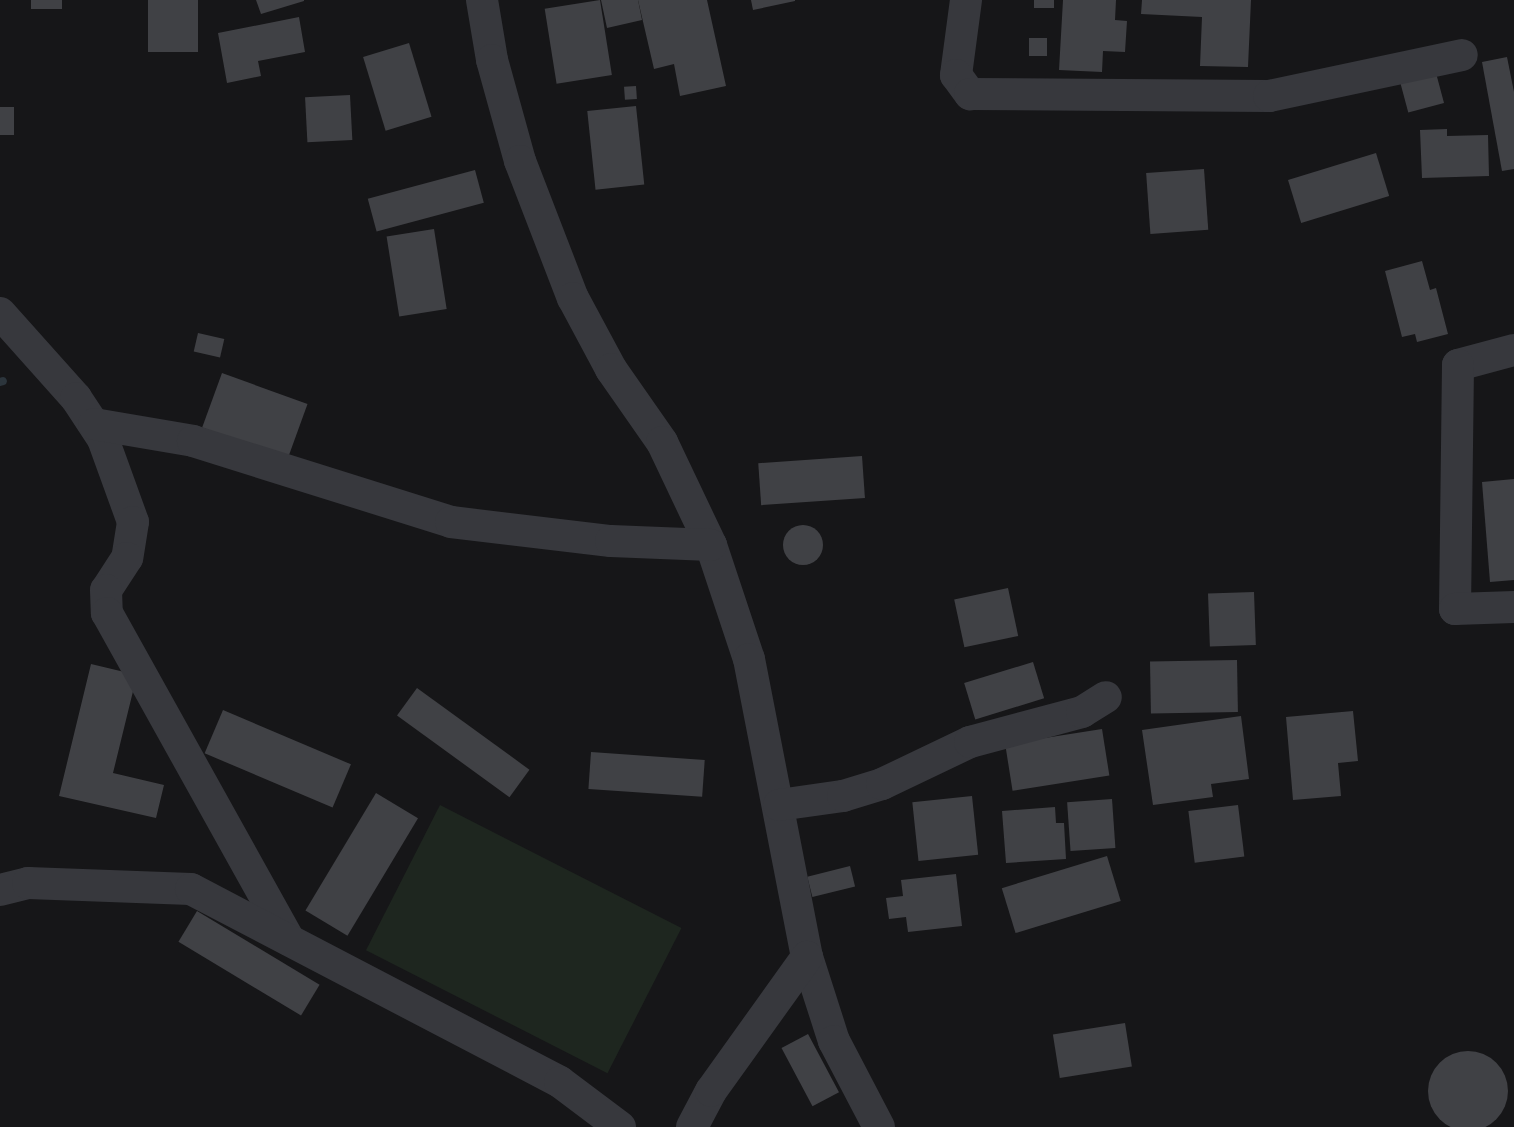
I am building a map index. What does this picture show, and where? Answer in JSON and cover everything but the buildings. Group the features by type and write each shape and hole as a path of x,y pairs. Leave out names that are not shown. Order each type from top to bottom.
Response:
{"street":[{"path":"482,0 492,60 520,161 573,298 611,369 662,442 711,545 749,659 807,957 834,1041 879,1127"},
{"path":"966,0 956,75 970,94 1269,96 1462,55"},
{"path":"0,313 94,424 108,449 133,522 127,558 106,590 107,612 289,940"},
{"path":"1514,350 1458,365 1455,609 1514,607"},
{"path":"94,424 193,441 451,522 611,541 711,545"},
{"path":"779,806 843,796 882,783 970,742 1082,712 1107,697"},
{"path":"0,890 28,883 191,889 560,1082 620,1127"},
{"path":"692,1127 711,1091 807,957"}],"shaded area":[{"path":"440,805 681,928 607,1073 366,950"}]}
